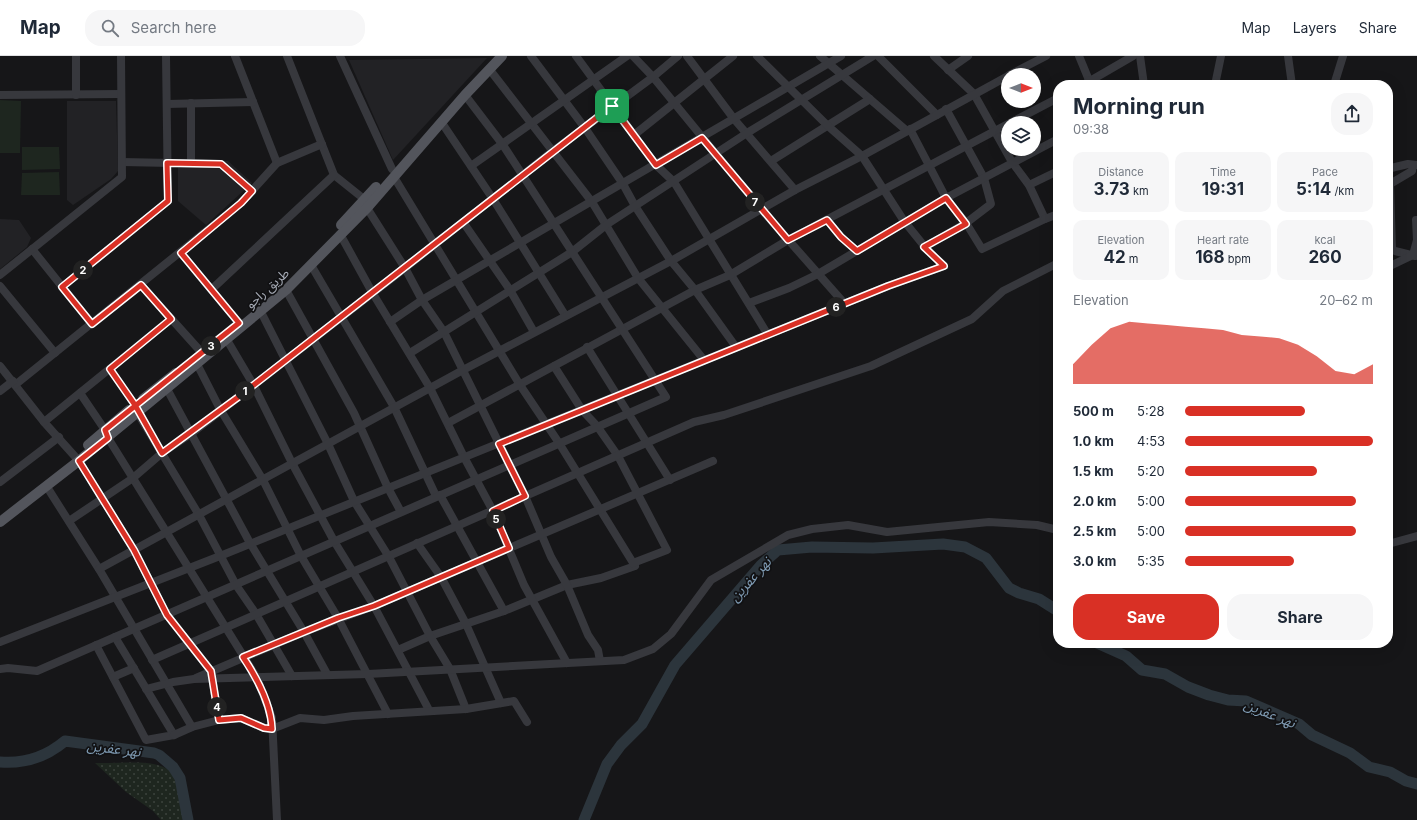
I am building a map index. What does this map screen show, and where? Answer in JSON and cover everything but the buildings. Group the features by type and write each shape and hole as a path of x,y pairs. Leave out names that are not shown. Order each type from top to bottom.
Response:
{"main road":[{"name":"طريق راجو","path":"136,408 167,389 286,290 340,234 495,56"},
{"name":"طريق راجو","path":"393,173 442,124 465,95 502,56"},
{"name":"طريق راجو","path":"0,520 77,459 289,281 365,204"},
{"name":"طريق راجو","path":"0,520 47,487 77,459"}],"street":[{"path":"76,56 76,95"},
{"path":"0,275 122,177 121,56"},
{"path":"62,287 168,201 166,56"},
{"path":"235,56 277,163"},
{"path":"287,56 334,175 365,204 405,268 422,300 444,332 525,496 551,557 567,585 588,635 598,650 600,662"},
{"path":"340,56 393,173 475,312 520,385 559,443 635,566 601,578 567,585 533,600 430,636 398,650"},
{"path":"531,56 565,100 623,184 635,206 670,261 695,290 736,348"},
{"path":"576,56 595,79 612,106 656,165 674,182 768,336"},
{"path":"471,166 503,145 627,56"},
{"path":"632,56 653,77 761,209 844,304"},
{"path":"69,521 133,478 162,453 192,433 220,409 286,360 553,151 653,77 678,56"},
{"path":"687,56 734,119 795,190"},
{"path":"634,135 703,78 733,56"},
{"path":"0,642 220,556 320,514 499,444 888,286 944,266 924,247 904,221 862,156 828,126 756,56"},
{"path":"820,56 908,130 929,165 946,198 966,224 982,249 1053,216"},
{"path":"390,322 422,300 841,56"},
{"path":"410,353 510,290 540,273 572,252 606,225 747,133 841,74 873,56"},
{"path":"878,56 937,114"},
{"path":"934,56 974,94 1012,162 1029,184 1045,219"},
{"path":"948,70 968,56"},
{"path":"1023,68 1046,56"},
{"path":"1079,56 1087,80"},
{"path":"1094,80 1133,56"},
{"path":"1140,56 1143,80"},
{"path":"1216,80 1221,56"},
{"path":"1288,56 1291,80"},
{"path":"1336,80 1343,56"},
{"path":"490,70 592,202 638,278 704,360"},
{"path":"99,569 292,462 328,444 565,315 670,261 795,190 862,156 1001,79"},
{"path":"0,96 121,94"},
{"path":"0,670 8,668 37,671 369,527 508,464 666,397 503,145 465,95"},
{"path":"771,161 870,99"},
{"path":"1023,116 1053,101"},
{"path":"167,104 253,102"},
{"path":"191,103 191,164"},
{"path":"924,247 966,224 991,204 984,178 946,109"},
{"path":"442,124 493,198 565,315"},
{"path":"448,423 695,290 730,275 788,240 1001,127"},
{"path":"749,303 789,288 818,274 904,221 1012,162 1053,142"},
{"path":"0,391 14,383 55,353 181,253 241,203 277,163 322,144"},
{"path":"122,162 221,164 252,191"},
{"path":"1393,167 1398,165 1415,165 1412,171 1393,182"},
{"path":"1029,184 1053,173"},
{"path":"212,289 334,175"},
{"path":"827,220 841,237 857,251"},
{"path":"1415,256 1417,240 1416,220"},
{"path":"463,222 510,290 534,332"},
{"path":"340,234 372,292 430,388 493,511 524,585 567,663"},
{"path":"1393,249 1415,256"},
{"path":"32,250 92,324"},
{"path":"181,253 239,323"},
{"path":"1393,265 1415,256"},
{"path":"311,265 394,407 424,473 458,527 504,611"},
{"path":"152,660 224,627 286,602 389,557 417,543 458,527 694,422 724,415 871,366 972,319 1003,291 1053,266"},
{"path":"141,285 202,353"},
{"path":"0,286 55,353"},
{"path":"286,290 354,413 359,427 401,512"},
{"path":"261,312 328,444 354,501 389,557 430,636 450,669 466,709"},
{"path":"44,422 171,319"},
{"path":"227,340 253,384 334,541 374,606 429,710"},
{"path":"587,347 670,480"},
{"path":"197,364 220,409 262,480 301,556 338,618 388,714"},
{"path":"0,366 44,422 59,437 77,459 134,550 167,615 212,675 219,720"},
{"path":"554,366 582,410 597,426 618,456 636,494 667,550 633,563"},
{"path":"110,369 136,408 199,514 236,585 256,614 292,676"},
{"path":"167,389 250,543 304,632 327,674"},
{"path":"80,393 107,434 224,627 257,678 272,718 277,820"},
{"path":"0,482 59,437"},
{"path":"212,675 243,657 338,618 374,606 713,461"},
{"path":"47,487 99,569 192,727"},
{"path":"146,689 212,675 257,678 327,674 368,674 624,660 653,649 671,634 711,580 788,535 812,529 848,525 887,532 989,522 1037,525 1053,529"},
{"path":"1393,543 1417,536"},
{"path":"417,543 441,577 466,624 501,703"},
{"path":"115,637 174,735"},
{"path":"96,645 146,740 174,735 192,727 219,720 241,718 264,728 272,729 300,718 324,720 429,710 466,709 514,702 527,722"},
{"path":"113,677 134,668"}],"shaded area":[{"path":"487,58 393,160 349,60"},
{"path":"0,100 21,101 20,153 0,153"},
{"path":"67,101 116,101 118,171 111,179 73,205 67,200"},
{"path":"22,147 59,147 60,169 22,170"},
{"path":"178,161 228,161 252,183 206,225 178,201"},
{"path":"59,172 60,195 21,195 22,173"},
{"path":"0,219 19,220 31,238 27,247 0,269"},
{"path":"95,763 147,763 160,766 170,771 178,782 182,797 182,820 161,820 153,811 126,792"}],"waterway":[{"name":"نهر عفرين","path":"584,820 607,764 621,745 642,724 675,665 761,565 778,550 812,547 873,548 943,544 965,547 986,558 1009,588 1019,593 1039,599 1053,608"},
{"name":"نهر عفرين","path":"1108,648 1126,656 1142,670 1165,674 1188,687 1209,695 1228,700 1246,701 1299,724 1312,735 1350,753 1369,767 1390,772 1406,781 1417,784"},
{"name":"نهر عفرين","path":"0,762 18,762 35,758 58,747 65,741 154,753 159,755 173,767 180,778 188,820"}],"route":[{"path":"612,106 405,268 253,384 237,398 220,409 192,433 162,453 137,412 135,405 110,369 171,319 141,285 92,324 62,287 168,201 167,163 221,164 252,191 241,203 181,253 239,323 135,405 105,430 108,438 79,461 134,550 167,615 211,671 219,720 241,718 264,728 272,729 272,718 257,678 243,657 338,618 374,606 509,548 493,511 525,496 499,444 530,430 768,336 888,286 944,266 924,247 966,224 946,198 904,221 857,251 841,237 827,220 788,240 702,138 656,165 612,106"}]}
